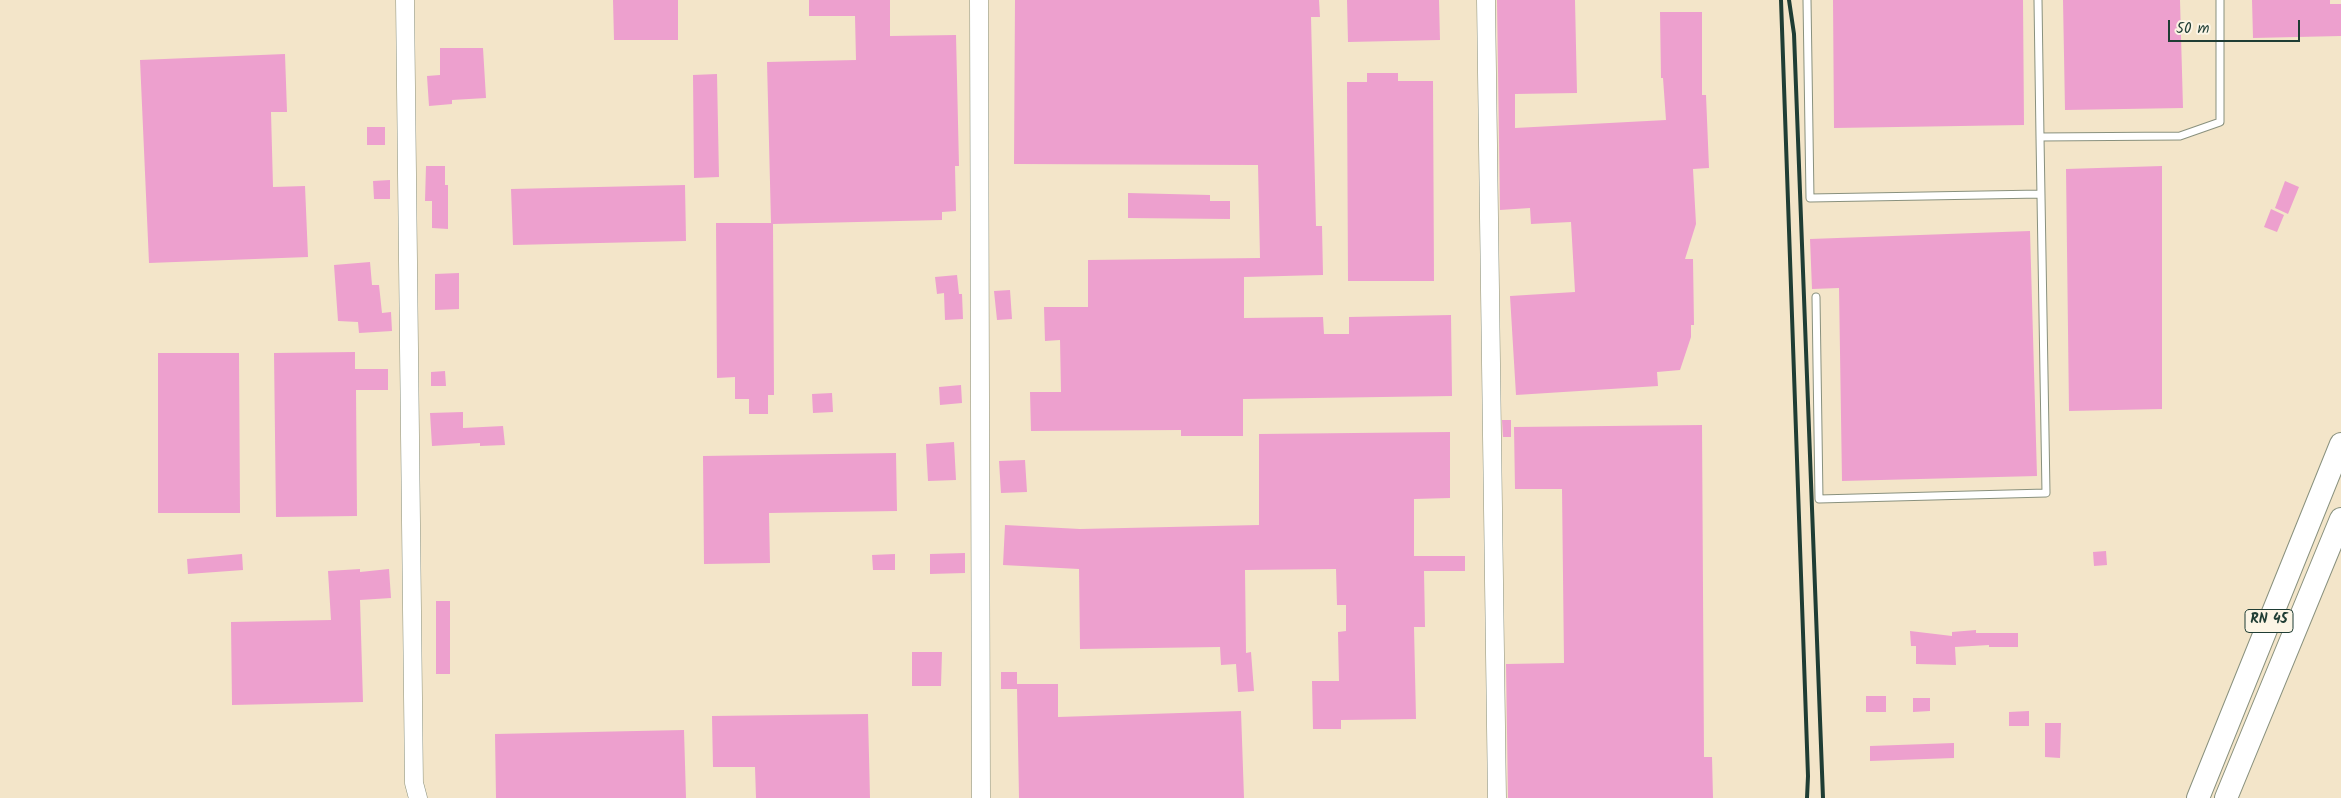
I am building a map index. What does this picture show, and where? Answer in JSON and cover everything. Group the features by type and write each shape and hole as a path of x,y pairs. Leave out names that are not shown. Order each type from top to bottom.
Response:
{"main road":[{"name":"RN 45","path":"2198,798 2341,444"},
{"name":"RN 45","path":"2226,798 2341,519"}],"street":[{"path":"405,0 414,783 418,798"},
{"path":"979,0 981,798"},
{"path":"1486,0 1497,798"}],"lane":[{"path":"1807,0 1810,198 2041,194"},
{"path":"1816,297 1819,499 2046,493 2038,0"},
{"path":"2040,137 2180,136 2220,122 2220,0"}],"building":[{"path":"613,0 678,0 678,40 614,40"},
{"path":"809,0 890,0 890,36 956,35 959,166 955,166 956,211 942,212 942,220 773,224 774,395 768,395 768,414 749,414 749,399 735,399 735,377 717,378 716,223 771,223 767,62 856,60 855,16 809,16"},
{"path":"1015,0 1319,0 1320,17 1311,17 1316,226 1322,226 1323,275 1244,277 1244,318 1323,317 1324,334 1349,334 1349,317 1451,315 1452,396 1243,399 1243,436 1181,436 1181,430 1031,431 1030,392 1061,392 1060,340 1045,341 1044,307 1088,307 1088,260 1260,258 1258,165 1014,164"},
{"path":"1347,0 1439,0 1440,40 1348,42"},
{"path":"1497,0 1575,0 1577,93 1515,94 1515,128 1666,120 1663,78 1661,78 1660,12 1702,12 1702,95 1706,95 1709,168 1693,169 1696,224 1685,259 1693,259 1694,325 1691,325 1691,337 1680,370 1657,372 1658,386 1516,395 1510,296 1575,292 1571,222 1531,224 1530,208 1500,210"},
{"path":"1833,0 2023,0 2024,125 1834,128"},
{"path":"2063,0 2180,0 2183,108 2065,110"},
{"path":"2252,0 2330,0 2330,4 2341,4 2341,36 2253,38"},
{"path":"440,48 483,48 486,98 452,100 452,104 429,106 427,76 440,75"},
{"path":"285,54 287,112 271,112 273,187 305,186 308,257 149,263 140,60"},
{"path":"1367,73 1398,73 1398,81 1433,81 1434,281 1348,281 1347,82 1367,82"},
{"path":"717,74 719,177 694,178 693,75"},
{"path":"367,127 385,127 385,145 367,145"},
{"path":"426,166 445,166 445,185 448,185 448,229 432,228 432,201 425,201"},
{"path":"2162,166 2162,409 2069,411 2066,169"},
{"path":"390,180 390,199 374,199 373,181"},
{"path":"2285,181 2299,187 2288,214 2275,208"},
{"path":"685,185 686,241 513,245 511,189"},
{"path":"1128,193 1210,195 1210,201 1230,201 1230,219 1128,218"},
{"path":"2271,209 2284,215 2277,232 2264,227"},
{"path":"2030,231 2037,476 1842,481 1839,288 1812,289 1810,239"},
{"path":"370,262 372,285 379,285 382,313 391,312 392,331 359,333 358,322 338,321 334,265"},
{"path":"459,273 459,309 435,310 435,274"},
{"path":"957,275 959,294 962,294 963,319 945,320 944,293 937,294 935,277"},
{"path":"1010,290 1012,319 997,320 994,291"},
{"path":"355,352 355,369 388,369 388,390 356,390 357,516 276,517 274,353"},
{"path":"158,353 239,353 240,513 158,513"},
{"path":"445,371 446,386 431,386 431,372"},
{"path":"961,385 962,403 940,405 939,387"},
{"path":"832,393 833,412 813,413 812,394"},
{"path":"463,412 463,428 503,426 505,445 480,446 480,443 432,446 430,413"},
{"path":"1502,420 1511,420 1511,437 1503,437"},
{"path":"1702,425 1704,757 1712,757 1713,798 1508,798 1506,664 1564,663 1562,489 1515,489 1514,427"},
{"path":"1450,432 1450,498 1414,499 1414,556 1465,556 1465,571 1424,571 1425,627 1414,627 1416,719 1341,720 1341,729 1313,729 1312,681 1339,681 1338,632 1346,631 1346,605 1337,605 1336,569 1245,570 1246,653 1251,652 1254,691 1238,692 1236,664 1221,665 1220,647 1080,649 1079,569 1003,565 1005,525 1080,529 1259,525 1259,434"},
{"path":"954,442 956,480 928,481 926,444"},
{"path":"896,453 897,511 769,513 770,563 704,564 703,456"},
{"path":"1025,460 1027,492 1001,493 999,461"},
{"path":"2106,551 2107,565 2094,566 2093,552"},
{"path":"965,553 965,573 930,574 930,554"},
{"path":"242,554 243,570 188,574 187,559"},
{"path":"895,554 895,570 873,570 872,555"},
{"path":"360,569 360,572 389,569 391,598 360,600 363,702 232,705 231,622 331,620 328,571"},
{"path":"436,601 450,601 450,674 436,674"},
{"path":"1976,630 1976,633 2018,633 2018,647 1989,647 1989,645 1955,647 1956,665 1916,664 1916,646 1911,646 1910,631 1952,636 1952,632"},
{"path":"912,652 942,652 941,686 912,686"},
{"path":"1001,672 1017,672 1017,684 1058,684 1058,717 1241,711 1244,798 1019,798 1017,689 1001,689"},
{"path":"1866,696 1886,696 1886,712 1866,712"},
{"path":"1913,698 1930,698 1930,711 1913,712"},
{"path":"2029,711 2029,726 2009,726 2009,712"},
{"path":"868,714 870,798 756,798 755,767 713,767 712,716"},
{"path":"2045,723 2061,723 2060,758 2045,757"},
{"path":"684,730 686,798 496,798 495,734"},
{"path":"1954,743 1954,758 1870,761 1870,746"}],"railway":[{"path":"1781,0 1808,776 1807,798"},
{"path":"1789,0 1794,34 1823,798"}]}
